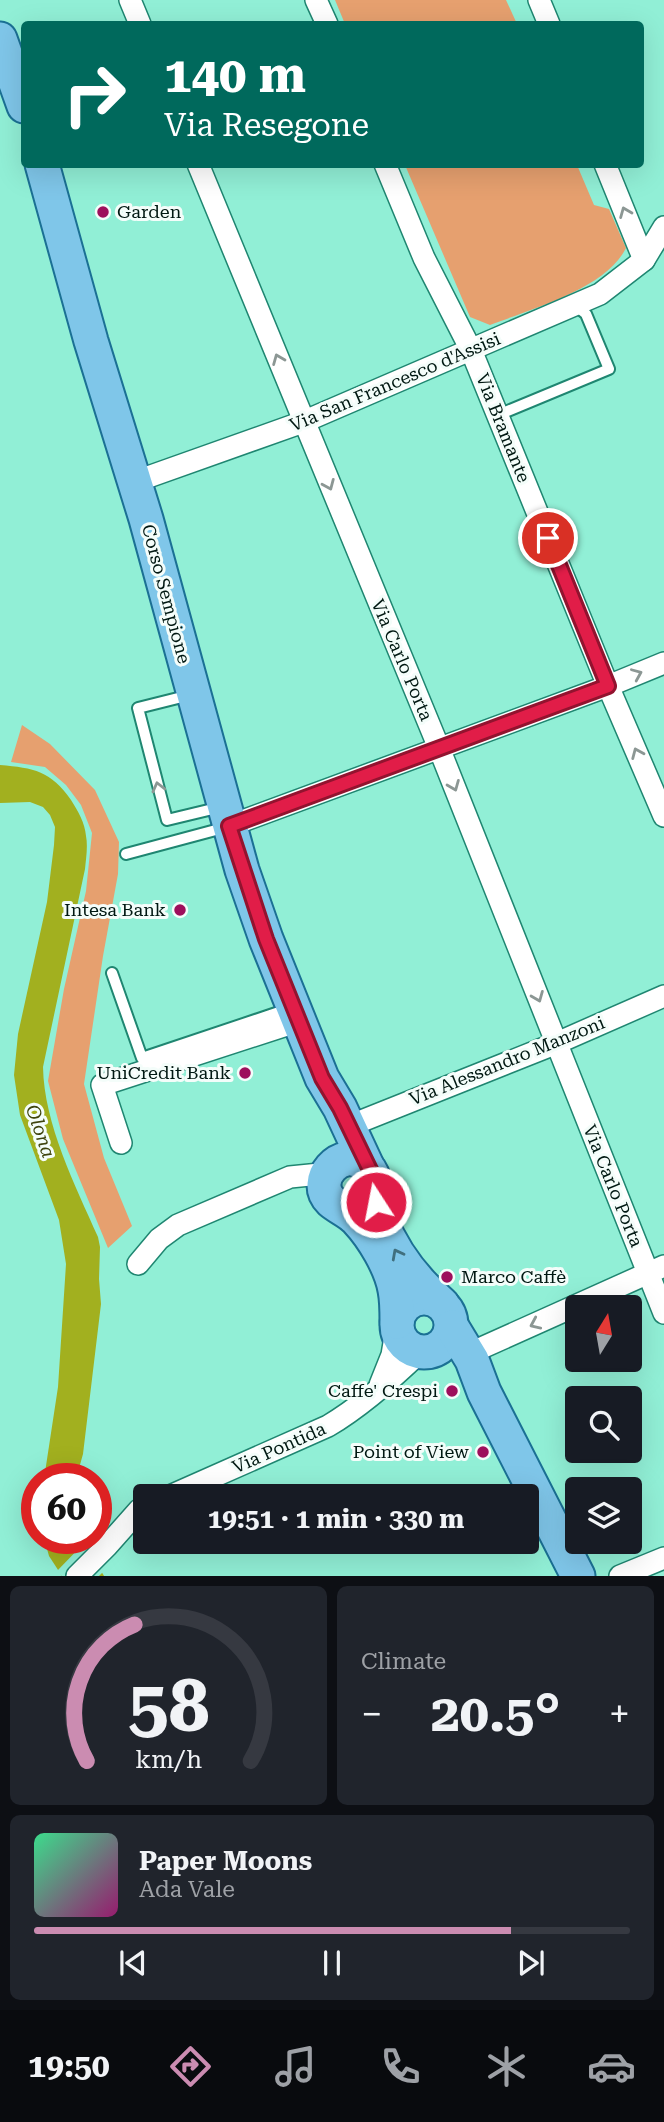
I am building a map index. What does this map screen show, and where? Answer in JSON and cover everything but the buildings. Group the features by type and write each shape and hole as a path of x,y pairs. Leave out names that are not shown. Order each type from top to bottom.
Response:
{"main road":[{"path":"0,39 21,98"},
{"name":"Corso Sempione","path":"43,168 227,816 266,939 322,1078 374,1179 379,1217 398,1255 454,1329 579,1576"},
{"name":"Corso Sempione","path":"322,1078 336,1137 330,1175"},
{"path":"367,1166 358,1159 341,1160 330,1175 329,1199 358,1220 379,1252 395,1287 397,1323"},
{"path":"397,1323 401,1310 412,1300 428,1297 454,1329 438,1349 423,1352"},
{"name":"Corso Sempione","path":"397,1323 401,1340 413,1350 423,1352 464,1373 484,1392"}],"street":[{"path":"130,0 139,21"},
{"path":"316,0 326,21"},
{"path":"539,0 548,21"},
{"name":"Via Carlo Porta","path":"200,168 439,748 557,1043 656,1269 664,1313"},
{"name":"Via Bramante","path":"387,168 424,258 471,350 664,816"},
{"path":"608,168 644,260"},
{"path":"644,260 664,227"},
{"name":"Via San Francesco d'Assisi","path":"134,482 303,422 575,305 600,294 644,260"},
{"path":"227,816 439,748 664,663"},
{"name":"Via Alessandro Manzoni","path":"349,1126 557,1043 664,996"},
{"path":"121,1143 102,1085 296,1014"},
{"path":"138,1264 159,1239 178,1225 294,1175 330,1175"},
{"path":"454,1329 656,1269"},
{"name":"Via Pontida","path":"379,1387 392,1355 397,1323"},
{"name":"Via Pontida","path":"197,1484 328,1426 354,1410 423,1352"},
{"path":"77,1576 133,1517"},
{"path":"620,1576 664,1558"}],"lane":[{"path":"498,415 610,369 586,314 575,305"},
{"path":"192,694 138,708 167,820 227,816"},
{"path":"126,854 227,816"},
{"path":"112,973 142,1058 296,1014"}],"shaded area":[{"path":"335,0 506,0 516,21 344,21"},
{"path":"406,168 578,168 594,205 609,209 626,248 616,262 585,286 546,304 490,325 470,317"},
{"path":"22,725 50,744 95,790 119,842 118,874 84,1084 104,1158 132,1226 108,1248 63,1139 48,1081 64,989 86,891 92,833 81,805 66,785 45,767 11,762"}],"water":[{"name":"Olona","path":"0,765 41,773 64,790 71,800 79,813 87,840 85,869 43,1067 55,1132 100,1247 101,1304 80,1463 46,1463 58,1387 66,1264 59,1220 20,1115 14,1075 18,1034 47,902 55,827 43,807 30,802 0,803"},
{"path":"91,1554 104,1576 62,1576 49,1556"}],"pier":[{"path":"73,1554 95,1554 104,1571 99,1576 62,1576 57,1571"}],"place":[{"name":"Garden","path":"103,212"},
{"name":"Intesa Bank","path":"180,910"},
{"name":"UniCredit Bank","path":"245,1073"},
{"name":"Marco Caffè","path":"447,1277"},
{"name":"Caffe' Crespi","path":"452,1391"},
{"name":"Point of View","path":"483,1452"}],"route":[{"path":"376,1202 372,1174 340,1108 322,1078 266,939 229,826 608,686 548,538"}]}
